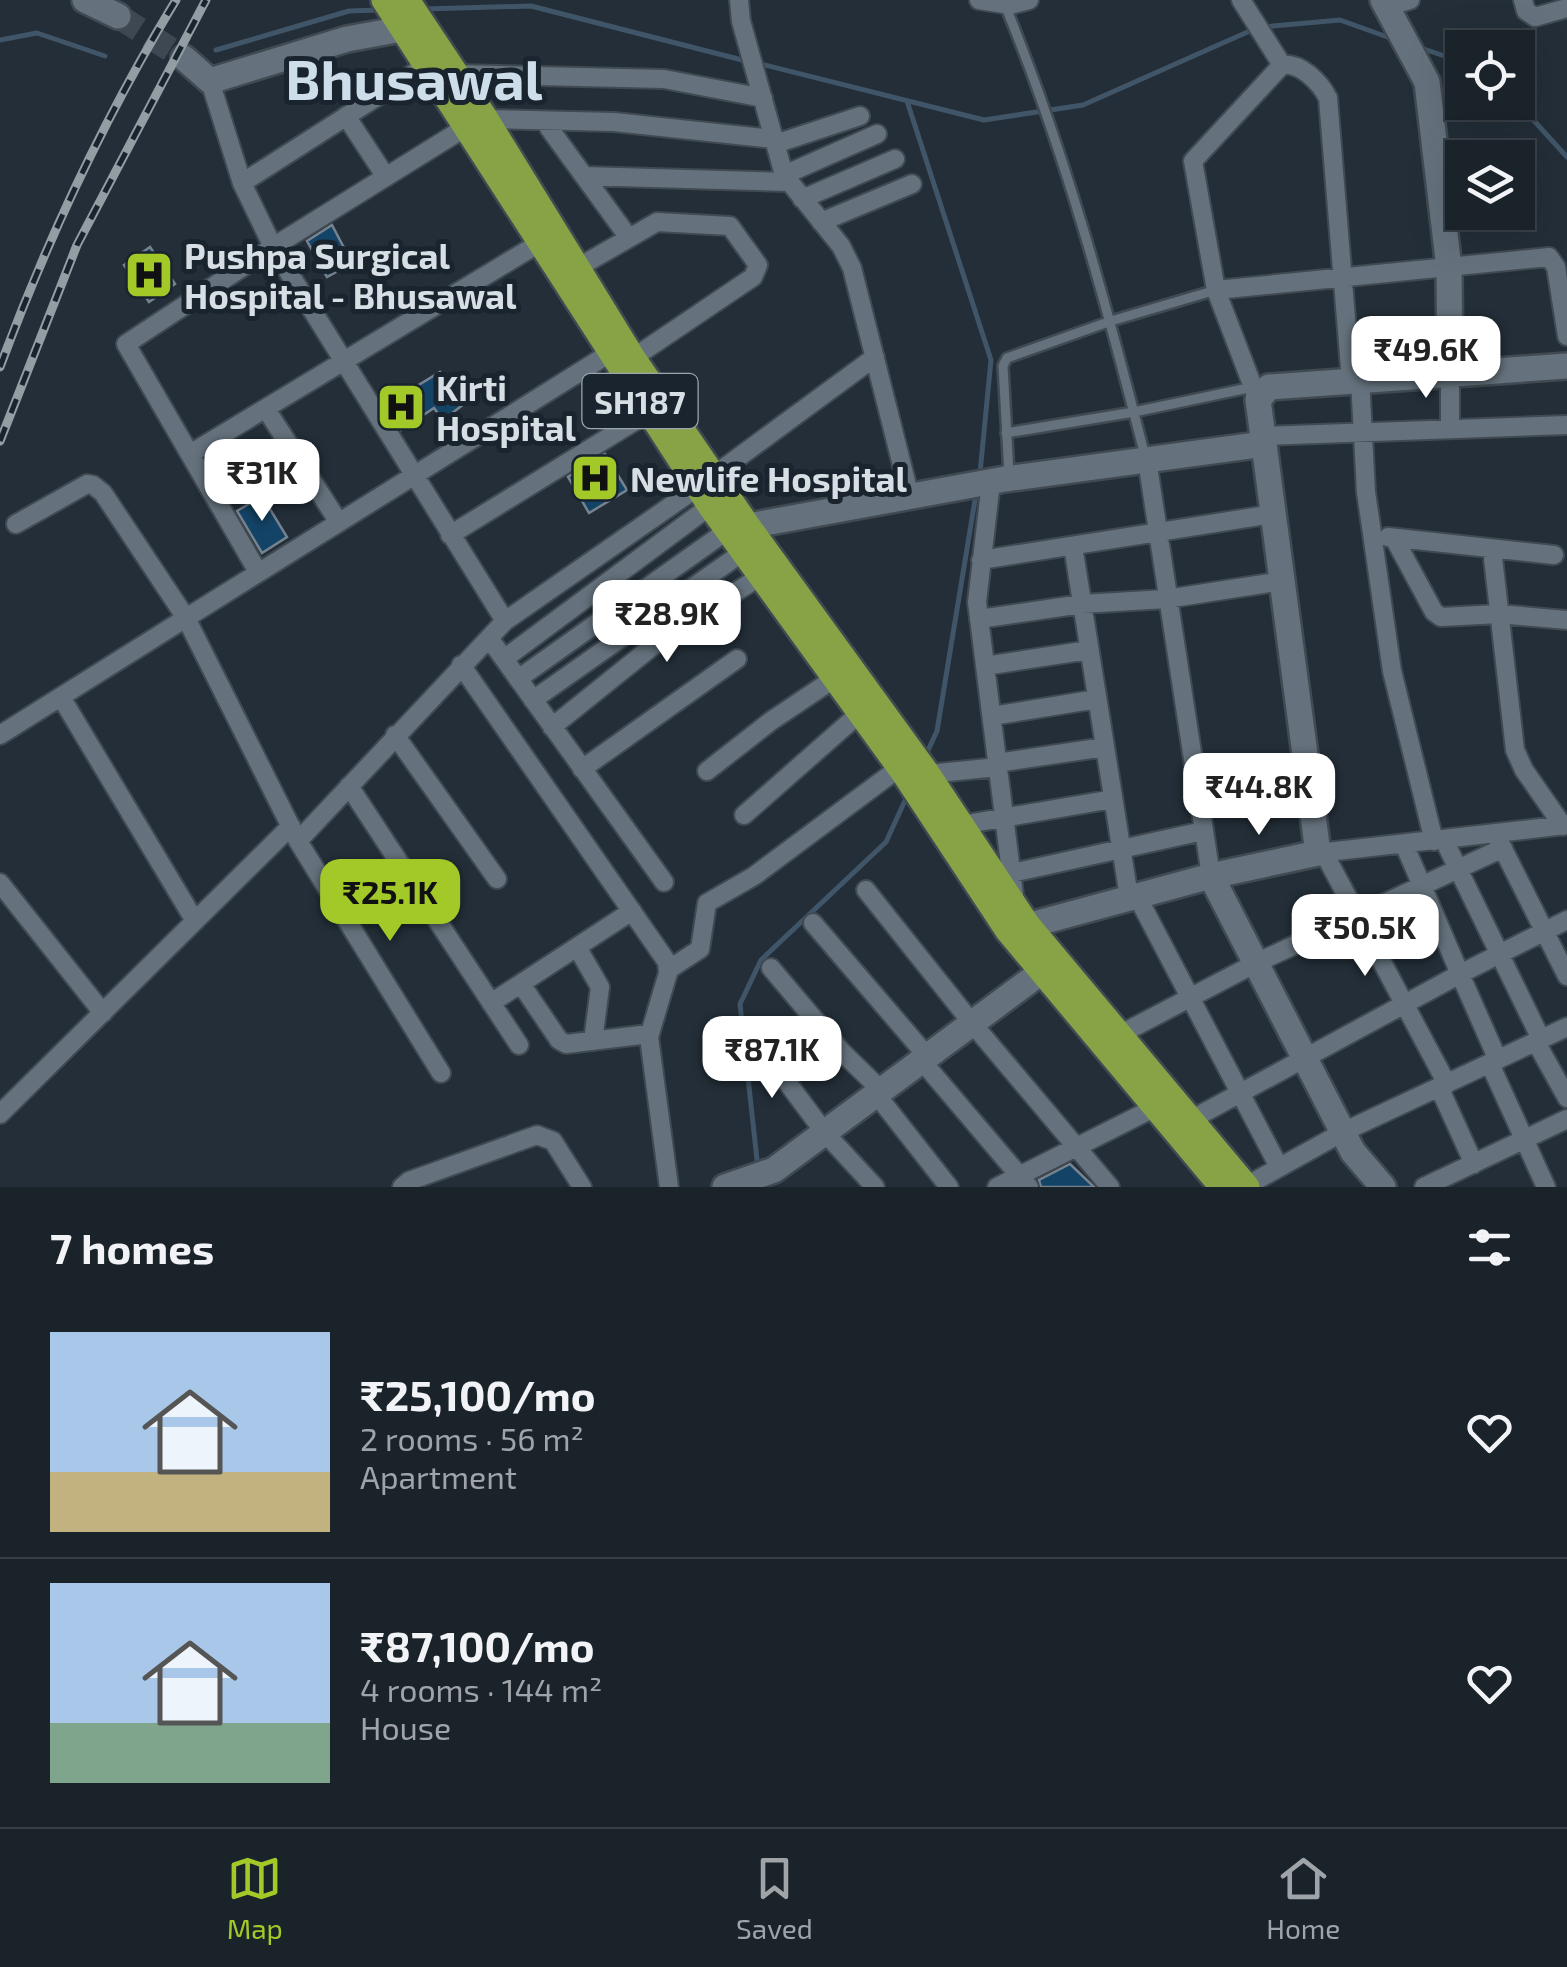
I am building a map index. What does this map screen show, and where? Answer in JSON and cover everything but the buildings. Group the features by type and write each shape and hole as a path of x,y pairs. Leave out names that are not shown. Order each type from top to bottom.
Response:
{"main road":[{"name":"SH187","path":"399,11 425,66 476,123 578,268 648,413 914,772 1017,920 1119,1035 1222,1187"},
{"name":"SH187","path":"399,11 455,74 476,123 541,242 621,355 707,490"},
{"name":"SH187","path":"740,536 761,576 860,713 962,825 1017,920 1040,973 1154,1108 1181,1125 1246,1186"}],"street":[{"path":"85,0 118,16"},
{"path":"739,0 740,22 786,179 841,246 852,268 910,497"},
{"path":"980,0 1005,5 1028,0"},
{"path":"1241,0 1282,65"},
{"path":"1522,0 1526,11 1535,18 1567,8"},
{"path":"1393,2 1400,34 1427,82 1449,268 1450,429"},
{"path":"210,81 346,39 399,11"},
{"path":"184,58 210,81 242,183 273,246 506,621"},
{"path":"1474,1164 1443,1085 1404,1003 1359,914 1321,853 1264,440 1255,394 1216,290 1193,161 1282,65 1297,65 1322,87 1328,98 1343,278 1372,536 1392,671 1439,840 1458,868 1567,1098"},
{"path":"242,183 425,66"},
{"path":"455,74 664,79 762,95"},
{"path":"346,116 386,177"},
{"path":"258,572 126,344 273,246 476,123 621,123 775,142 860,116"},
{"path":"544,121 629,238"},
{"path":"584,176 786,179 877,134"},
{"path":"802,200 895,160"},
{"path":"821,222 912,184"},
{"path":"0,735 412,474 753,278 758,270 734,230 723,224 664,221 578,268"},
{"path":"190,454 541,242"},
{"path":"1216,290 1549,257 1556,267 1567,336"},
{"path":"504,659 874,357"},
{"path":"1255,394 1269,387 1567,366"},
{"path":"266,409 338,521"},
{"path":"450,535 648,413"},
{"path":"518,679 740,536 1000,480 1264,440 1362,432 1567,425"},
{"path":"1146,460 1211,876 1353,1152 1383,1187"},
{"path":"1000,480 977,592 1017,920 1321,853 1439,840 1499,841 1565,825 1524,770 1515,750 1492,549"},
{"path":"16,524 87,484 103,493 186,618 294,834 441,1073"},
{"path":"0,1114 196,921 349,786 506,621 707,490"},
{"path":"981,560 1274,514"},
{"path":"533,700 740,536"},
{"path":"1372,536 1554,556"},
{"path":"1394,538 1438,615 1446,618 1499,614 1567,620"},
{"path":"1073,546 1121,848 1133,896 1192,997 1279,1167"},
{"path":"552,727 658,642 761,576"},
{"path":"979,619 1082,604 1166,599 1282,581"},
{"path":"488,638 664,882"},
{"path":"985,666 1089,650"},
{"path":"582,769 737,659"},
{"path":"461,665 664,957 668,970 650,1034 670,1187"},
{"path":"707,771 777,716 835,678"},
{"path":"60,697 196,921"},
{"path":"992,716 1097,699"},
{"path":"744,816 860,713"},
{"path":"395,736 496,879"},
{"path":"668,970 700,950 707,902 914,772 998,765 1105,747"},
{"path":"349,786 518,1045"},
{"path":"962,825 1113,799"},
{"path":"1012,874 1204,830"},
{"path":"1119,1035 1256,964 1458,868 1499,841"},
{"path":"1499,841 1567,976"},
{"path":"1404,844 1546,1187"},
{"path":"0,884 103,1013"},
{"path":"866,890 972,1024 1110,1187"},
{"path":"491,1003 632,911"},
{"path":"1181,1125 1304,1056 1567,920"},
{"path":"813,923 1025,1182"},
{"path":"577,947 600,987 593,1041"},
{"path":"771,968 879,1092 949,1187"},
{"path":"730,1186 774,1170 1040,973"},
{"path":"521,984 562,1042 650,1034"},
{"path":"1246,1186 1343,1132 1567,1027"},
{"path":"757,1042 824,1132 874,1187"},
{"path":"996,1187 1025,1182 1076,1148 1154,1108"},
{"path":"1424,1187 1567,1119"},
{"path":"402,1187 409,1181 537,1134 553,1141 582,1187"}],"lane":[{"path":"1005,5 1038,86 1111,321 1146,460"},
{"path":"1000,480 1006,433 1003,366 1007,358 1111,321 1216,290"},
{"path":"1006,433 1255,394"}],"waterway":[{"path":"424,9 531,6 746,61"},
{"path":"216,50 349,11 378,10"},
{"path":"1263,27 1340,20 1393,39"},
{"path":"757,63 984,120 1083,105 1252,30"},
{"path":"0,40 37,33 105,56"},
{"path":"1418,47 1445,56"},
{"path":"907,101 991,360 980,473"},
{"path":"1533,120 1567,157"},
{"path":"925,757 937,731 976,494"},
{"path":"758,1169 740,1004 761,960 886,842 908,794"}],"tunnel":[{"path":"118,16 184,58"}],"railway":[{"path":"0,367 79,179 176,0"},
{"path":"0,441 77,245 206,0"}],"place":[{"name":"Pushpa Surgical Hospital - Bhusawal","path":"149,275"},
{"name":"Kirti Hospital","path":"401,407"},
{"name":"Newlife Hospital","path":"595,478"}],"district":[{"name":"Bhusawal","path":"414,78"}]}
